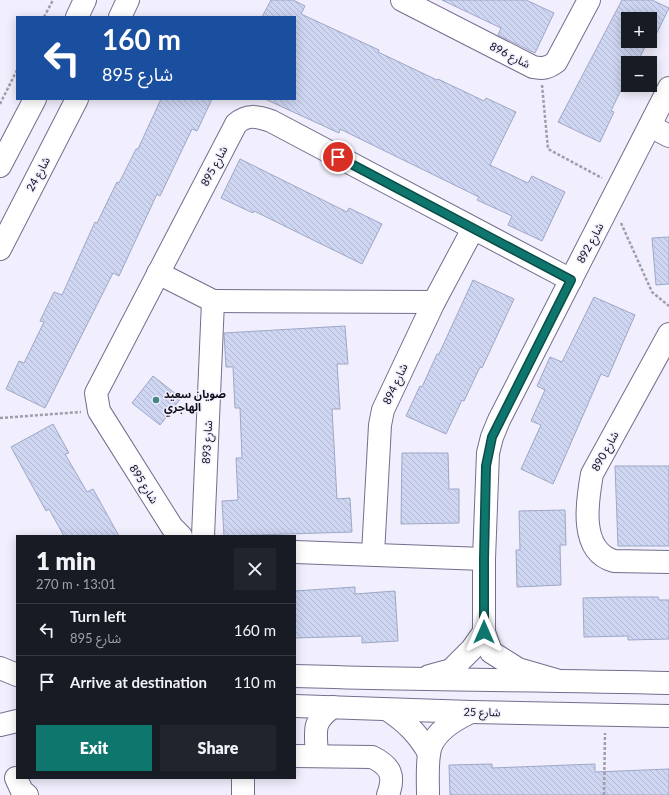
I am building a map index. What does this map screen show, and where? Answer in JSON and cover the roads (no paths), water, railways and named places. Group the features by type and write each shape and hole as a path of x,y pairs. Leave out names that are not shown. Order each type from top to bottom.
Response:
{"street":[{"path":"78,16 86,0"},
{"path":"120,16 128,0"},
{"name":"شارع 896","path":"402,0 533,67 540,68 548,68 556,62 588,0"},
{"name":"شارع 892","path":"563,681 518,669 491,652 484,632 486,466 492,437 669,88"},
{"path":"0,166 34,100"},
{"name":"شارع 24","path":"0,249 76,100"},
{"name":"شارع 895","path":"181,535 172,527 99,411 96,392 236,124 248,116 258,116 271,121 472,229 571,280"},
{"path":"650,126 669,136"},
{"name":"شارع 894","path":"373,554 380,425 383,410 434,302 472,229"},
{"path":"158,273 213,301 434,302"},
{"name":"شارع 893","path":"203,535 213,301"},
{"name":"شارع 890","path":"669,334 592,474 589,490 588,525 594,547 605,559 614,561 669,562"},
{"path":"296,552 484,559"},
{"path":"411,680 451,670 472,649 484,632"},
{"path":"0,668 16,674"},
{"path":"296,676 411,680 669,683"},
{"path":"428,795 429,753 438,735 452,721 471,712 494,706 556,706 567,702 571,693 563,681"},
{"name":"شارع 25","path":"296,706 388,710 669,716"},
{"path":"305,756 317,723 322,715 333,707"},
{"path":"388,710 405,720 419,735 429,753"},
{"path":"296,716 303,728 305,756"},
{"path":"0,725 16,721"},
{"path":"305,756 372,757 382,762 390,772 392,784 388,795"},
{"path":"243,779 243,795"}],"place":[{"name":"صويان سعيد الهاجري","path":"156,400"}]}
